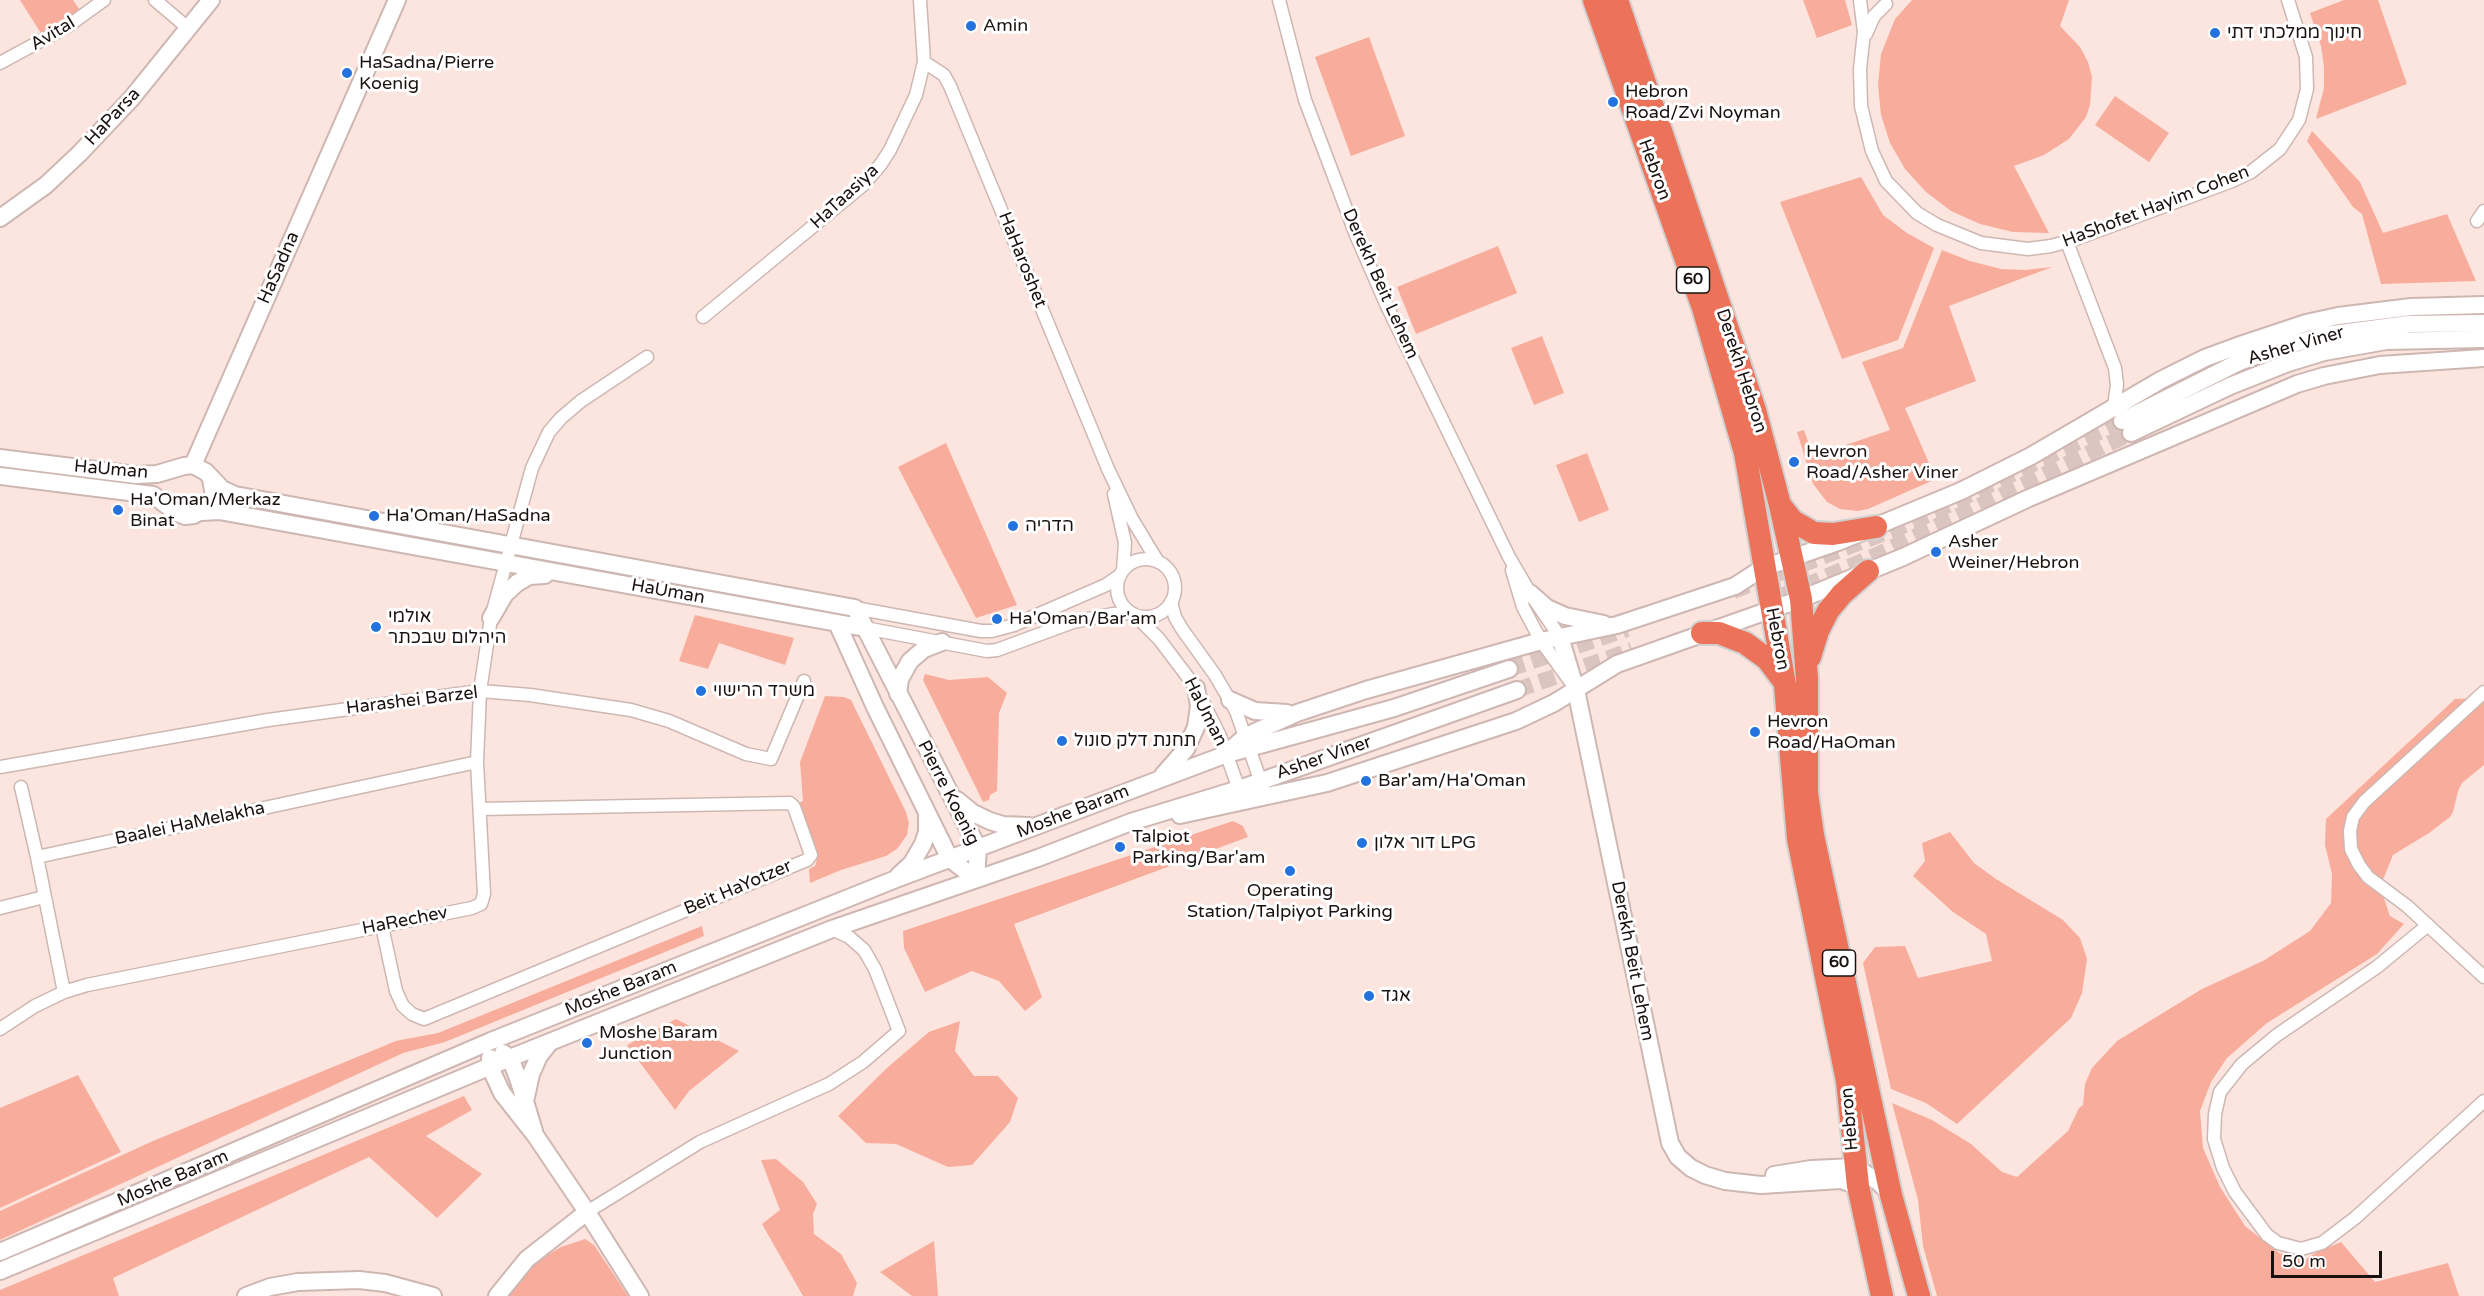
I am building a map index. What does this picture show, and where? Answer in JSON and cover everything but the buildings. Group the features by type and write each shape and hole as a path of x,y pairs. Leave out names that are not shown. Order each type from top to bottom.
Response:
{"highway":[{"name":"Hebron","path":"1594,0 1703,308 1745,453 1763,568 1785,684 1798,839 1847,1081 1856,1177 1882,1296"},
{"name":"Derekh Hebron","path":"1617,0 1755,410 1780,505"},
{"name":"Hebron","path":"1780,505 1801,599 1807,679 1807,793 1813,835 1892,1195 1919,1296"},
{"path":"1780,505 1793,521 1814,533 1833,534 1876,527"},
{"path":"1807,679 1814,643 1828,611 1842,594 1868,571"},
{"path":"1702,633 1728,635 1751,647 1767,659 1785,684"}],"main road":[{"name":"HaParsa","path":"0,218 46,185 80,153 131,99 211,0"},
{"name":"HaSadna","path":"368,72 386,0"},
{"name":"HaSadna","path":"193,465 344,120 368,72 397,0"},
{"path":"1248,742 1297,713 1366,690 1542,641 1617,625 1735,586 1763,568 1876,527 2122,420 2205,358 2306,323 2338,316 2411,307 2484,305"},
{"name":"Asher Viner","path":"2122,420 2239,362 2325,335 2409,324 2484,323"},
{"name":"Asher Viner","path":"2122,420 2230,386 2288,363 2324,352 2386,341 2484,339"},
{"path":"1241,795 1266,798 1328,783 1492,730 1536,713 1617,664 1801,599 1903,557 2029,498 2297,384 2352,369 2380,365 2484,358"},
{"name":"HaUman","path":"0,458 136,475 157,474 176,469"},
{"path":"176,469 193,465 206,472 222,489 235,495 855,608"},
{"name":"HaUman","path":"171,508 166,502 164,484 168,476 176,469"},
{"name":"HaUman","path":"0,476 153,495 185,516 219,511 865,628"},
{"path":"202,512 209,506 213,496 211,479"},
{"path":"491,618 505,594 529,576 566,574"},
{"path":"1530,593 1547,608 1565,616 1588,622 1617,625"},
{"name":"Pierre Koenig","path":"855,608 978,848 976,879"},
{"name":"Pierre Koenig","path":"837,623 950,859 976,879"},
{"name":"Derekh Beit Lehem","path":"1560,637 1576,690 1665,1128 1670,1143 1678,1157 1705,1175 1725,1181 1746,1182 1811,1168 1856,1177"},
{"path":"899,695 900,679 910,661 924,649 942,642"},
{"name":"Asher Viner","path":"1248,742 1394,708 1509,669"},
{"path":"1156,781 1177,762 1192,736 1199,706 1196,688"},
{"name":"Asher Viner","path":"1241,795 1260,781 1517,690"},
{"path":"1230,700 1256,711 1280,714 1297,713"},
{"name":"Moshe Baram","path":"0,1252 491,1041 896,879 1227,754 1248,742"},
{"path":"948,791 973,813 990,821 1003,825 1039,826"},
{"name":"Moshe Baram","path":"0,1271 510,1058 832,929 1038,858 1131,822 1204,811 1241,795"},
{"path":"896,879 915,858 926,838 928,824 924,806"},
{"path":"491,1041 510,1058 526,1101 535,1135"},
{"path":"491,1041 490,1067 502,1094 535,1135 640,1296"},
{"path":"526,1101 531,1074 539,1056 550,1042"},
{"path":"1856,1177 1877,1181 1892,1195"},
{"path":"497,1296 527,1259 587,1212"},
{"path":"246,1296 270,1287 298,1282 359,1280 385,1283 433,1296"}],"street":[{"name":"Avital","path":"0,63 68,26 104,0"},
{"path":"155,0 188,28"},
{"name":"HaTaasiya","path":"703,317 863,185 890,150 916,94 924,62 920,0"},
{"name":"Derekh Beit Lehem","path":"1279,0 1305,100 1356,235 1420,375 1509,557 1560,637"},
{"path":"1861,0 1874,6 1889,2"},
{"name":"HaShofet Hayim Cohen","path":"1861,0 1864,21 1859,82 1865,129 1876,162 1886,181 1900,198 1937,225 1981,243 2028,249 2067,242 2232,181 2259,166 2280,149 2298,120 2307,89 2306,57 2288,0"},
{"name":"HaShofet Hayim Cohen","path":"1863,44 1871,20 1889,2"},
{"name":"HaHaroshet","path":"924,62 944,75 950,86 1108,469 1132,519 1158,562"},
{"path":"2067,242 2115,368 2122,420"},
{"path":"505,563 532,468 549,432 581,401 647,357"},
{"name":"HaHaroshet","path":"1108,469 1123,529 1121,573"},
{"name":"Derekh Beit Lehem","path":"1509,557 1522,607 1576,690"},
{"path":"855,608 981,631 992,631 1014,625 1106,585 1121,573 1139,560 1158,562 1166,568 1174,581 1175,589 1171,602 1160,614 1143,617 1133,614 1119,601 1117,593 1121,573"},
{"name":"HaRechev","path":"0,1029 35,1006 64,992 87,985 472,908 481,904 484,894 477,762 480,691 491,618 505,563"},
{"name":"HaUman","path":"1171,602 1175,617 1182,629 1230,700 1248,742 1266,798"},
{"name":"HaUman","path":"865,628 987,651 1016,645 1073,622 1113,614 1133,614 1159,639 1196,688 1209,711 1241,795"},
{"name":"Harashei Barzel","path":"0,767 268,720 480,691 530,695 631,710 669,721 746,754 771,759 804,681"},
{"path":"2484,692 2364,802 2353,817 2350,831 2351,849 2359,866 2368,877 2428,925 2484,977"},
{"name":"Baalei HaMelakha","path":"37,857 477,762"},
{"path":"21,788 64,992"},
{"name":"Beit HaYotzer","path":"382,926 396,991 403,1006 412,1014 424,1019 807,860 811,855 794,807 790,803 480,808"},
{"path":"0,908 44,897"},
{"path":"2428,925 2377,967 2277,1035 2242,1064 2220,1092 2215,1114 2214,1139 2223,1168 2231,1184 2267,1235 2278,1243 2301,1249 2322,1243 2355,1218 2484,1101"},
{"path":"587,1212 700,1142 829,1084 863,1062 899,1030 875,969 864,950 849,937 832,929"}],"shaded area":[{"path":"20,0 73,0 81,12 42,35"},
{"path":"1803,0 1845,0 1852,25 1817,38"},
{"path":"1912,0 2069,0 2060,26 2080,47 2088,62 2092,77 2090,105 2086,117 2069,139 2044,155 2014,166 2049,233 2013,232 1980,224 1951,211 1926,192 1905,169 1890,143 1881,115 1878,85 1881,54 1895,19"},
{"path":"2344,0 2378,0 2407,84 2316,119 2324,88 2324,67 2321,46 2310,13"},
{"path":"1369,37 1405,136 1351,156 1315,57"},
{"path":"2115,96 2169,133 2149,162 2095,125"},
{"path":"2312,131 2360,182 2383,233 2447,214 2476,281 2381,284 2362,214 2353,207 2307,141"},
{"path":"1861,177 1883,215 1907,233 1934,248 1898,340 1842,359 1780,202"},
{"path":"1498,246 1517,293 1416,334 1397,287"},
{"path":"1942,250 1970,261 2001,269 2025,270 2052,267 1949,306 1976,381 1905,408 1936,479 1868,509 1858,511 1840,509 1827,502 1813,484 1797,432 1804,430 1813,456 1890,430 1862,362 1903,348"},
{"path":"1542,336 1564,393 1534,405 1511,348"},
{"path":"946,443 1017,605 976,618 898,467"},
{"path":"1587,453 1609,510 1579,522 1556,465"},
{"path":"695,615 794,638 785,665 719,643 708,669 679,661"},
{"path":"925,674 949,680 988,677 1007,693 999,713 997,791 990,795 989,800 983,802 923,680"},
{"path":"825,696 844,697 851,700 906,812 909,823 907,835 897,849 886,856 841,870 810,883 809,869 815,866 818,856 796,804 803,801 800,762"},
{"path":"2484,698 2484,765 2462,783 2450,817 2393,855 2380,887 2390,916 2404,924 2377,954 2267,1023 2227,1058 2211,1082 2200,1111 2203,1148 2220,1187 2245,1226 2279,1253 2306,1259 2341,1242 2375,1282 2448,1263 2459,1296 1937,1296 1923,1246 1918,1200 1892,1103 1932,1120 1971,1144 2002,1172 2017,1177 2068,1131 2079,1108 2083,1105 2085,1084 2092,1068 2117,1041 2202,989 2263,961 2310,931 2331,903 2332,874 2325,845 2326,819 2455,699"},
{"path":"1233,821 1243,826 1248,837 1014,924 1042,997 1025,1011 999,981 972,971 925,992 904,948 903,931"},
{"path":"1950,832 1974,863 2063,920 2080,938 2087,959 2082,993 2071,1018 1957,1124 1926,1103 1891,1089 1863,963 1875,947 1905,946 1918,978 1992,961 1986,934 1953,912 1913,876 1925,861 1922,843"},
{"path":"702,926 704,936 445,1042 403,1053 0,1240 0,1211 153,1141 396,1041 438,1033"},
{"path":"676,1019 739,1051 689,1091 675,1110 627,1045"},
{"path":"960,1021 955,1051 974,1076 998,1076 1018,1098 1010,1122 972,1165 948,1167 896,1144 866,1143 838,1116 888,1067 929,1032"},
{"path":"78,1075 121,1152 0,1208 0,1108"},
{"path":"464,1096 472,1110 426,1136 482,1174 437,1218 369,1157 113,1278 119,1296 0,1296 0,1290"},
{"path":"776,1159 803,1182 817,1204 813,1214 814,1234 841,1254 857,1283 853,1296 803,1296 762,1224 780,1210 761,1160"},
{"path":"585,1239 594,1245 628,1296 506,1296 532,1264 561,1247"},
{"path":"934,1241 938,1296 912,1296 880,1272"}],"tunnel":[{"path":"1733,591 1913,522 2122,421"},
{"path":"1761,605 1879,554 2131,433"},
{"path":"1509,669 1627,629"},
{"path":"1517,690 1632,650"}],"place":[{"name":"Amin","path":"971,26"},
{"name":"חינוך ממלכתי דתי","path":"2215,33"},
{"name":"HaSadna/Pierre Koenig","path":"347,73"},
{"name":"Hebron Road/Zvi Noyman","path":"1613,102"},
{"name":"Hevron Road/Asher Viner","path":"1794,462"},
{"name":"Ha'Oman/Merkaz Binat","path":"118,510"},
{"name":"Ha'Oman/HaSadna","path":"374,516"},
{"name":"הדריה","path":"1013,526"},
{"name":"Asher Weiner/Hebron","path":"1936,552"},
{"name":"Ha'Oman/Bar'am","path":"997,619"},
{"name":"אולמי היהלום שבכתר","path":"376,627"},
{"name":"משרד הרישוי","path":"701,691"},
{"name":"Hevron Road/HaOman","path":"1755,732"},
{"name":"תחנת דלק סונול","path":"1062,741"},
{"name":"Bar'am/Ha'Oman","path":"1366,781"},
{"name":"דור אלון LPG","path":"1362,843"},
{"name":"Talpiot Parking/Bar'am","path":"1120,847"},
{"name":"Operating Station/Talpiyot Parking","path":"1290,871"},
{"name":"אגד","path":"1369,996"},
{"name":"Moshe Baram Junction","path":"587,1043"}]}
